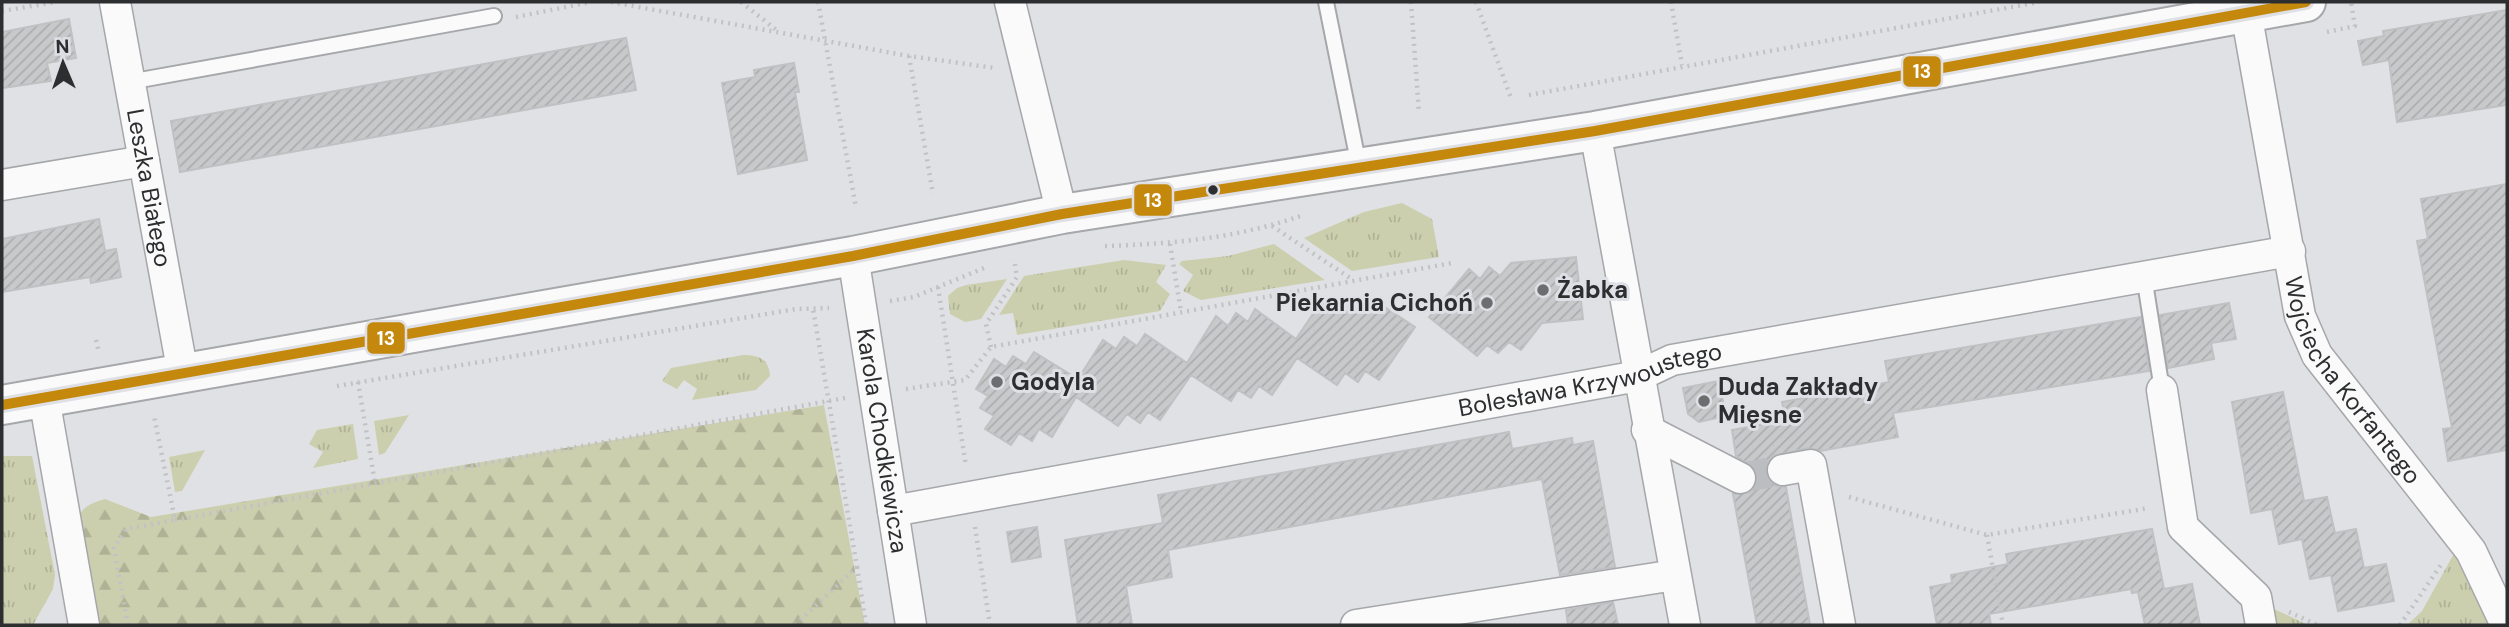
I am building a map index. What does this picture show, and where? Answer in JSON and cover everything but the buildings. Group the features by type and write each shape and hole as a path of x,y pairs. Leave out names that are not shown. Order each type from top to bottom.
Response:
{"street":[{"name":"Leszka Białego","path":"115,2 183,374"},
{"path":"1010,2 1062,214"},
{"path":"2,405 853,256 1062,214 1595,131 2306,2"},
{"name":"Wojciecha Korfantego","path":"2246,12 2300,316 2317,355 2471,551 2506,625"},
{"path":"1595,131 1647,430 1685,625"},
{"path":"2,185 144,161"},
{"name":"Bolesława Krzywoustego","path":"893,511 1638,376 1672,360 2290,251"},
{"name":"Karola Chodkiewicza","path":"853,256 911,625"},
{"path":"2162,390 2183,527 2256,597 2261,625"},
{"path":"44,398 84,625"},
{"path":"1647,430 1740,478"},
{"path":"1783,470 1811,465 1840,625"},
{"path":"1356,625 1675,575"}],"lane":[{"path":"1326,2 1359,168"},
{"path":"129,82 494,16"},
{"path":"2144,276 2162,390"}],"path":[{"path":"2,11 56,2"},
{"path":"494,16 517,18 591,2"},
{"path":"611,2 909,56 1027,72"},
{"path":"741,2 780,33"},
{"path":"818,2 856,207"},
{"path":"1411,2 1419,113"},
{"path":"1476,2 1511,98"},
{"path":"1671,2 1682,65"},
{"path":"1529,95 2039,2"},
{"path":"909,56 933,194"},
{"path":"1272,226 1354,281"},
{"path":"1170,244 1181,312"},
{"path":"991,346 986,324 1017,277 1013,256"},
{"path":"128,625 114,548 126,529 829,401 965,380 991,346 1452,263"},
{"path":"938,287 990,625"},
{"path":"331,387 796,309 860,306"},
{"path":"813,309 866,625"},
{"path":"358,382 375,483"},
{"path":"144,417 168,413"},
{"path":"154,416 175,520"},
{"path":"1815,488 1987,535 2179,503"},
{"path":"2400,625 2441,566 2457,533"},
{"path":"1987,535 2003,625"},
{"path":"795,625 857,567"}],"green space":[{"path":"1402,203 1432,219 1439,257 1352,271 1304,238 1364,212"},
{"path":"1274,244 1325,280 1201,300 1183,291 1193,275 1179,264 1182,261 1228,256"},
{"path":"1124,260 1166,265 1156,282 1170,294 1160,311 1017,335 1013,313 999,315 1024,276"},
{"path":"1007,279 981,319 965,322 950,314 948,296 957,288"},
{"path":"743,355 758,357 768,366 770,376 756,390 692,400 697,389 684,380 677,389 662,381 671,368"},
{"path":"824,405 865,625 100,625 78,540 77,527 81,513 89,505 105,499 151,517"},
{"path":"409,415 385,453 379,455 374,421"},
{"path":"353,424 358,459 313,468 323,452 309,444 317,430"},
{"path":"205,450 182,491 175,492 169,457"},
{"path":"2,456 32,456 55,575 53,589 33,625 2,625"},
{"path":"2456,550 2479,589 2487,624 2407,625 2422,611"},
{"path":"2272,608 2308,625 2271,625"}],"tunnel":[{"path":"1740,478 1783,470"}],"transit line":[{"name":"13","path":"2,405 853,256 1062,214 1595,131 2306,2"}],"place":[{"name":"Żabka","path":"1543,290"},
{"name":"Piekarnia Cichoń","path":"1487,303"},
{"name":"Godyla","path":"997,382"},
{"name":"Duda Zakłady Mięsne","path":"1704,401"}]}
